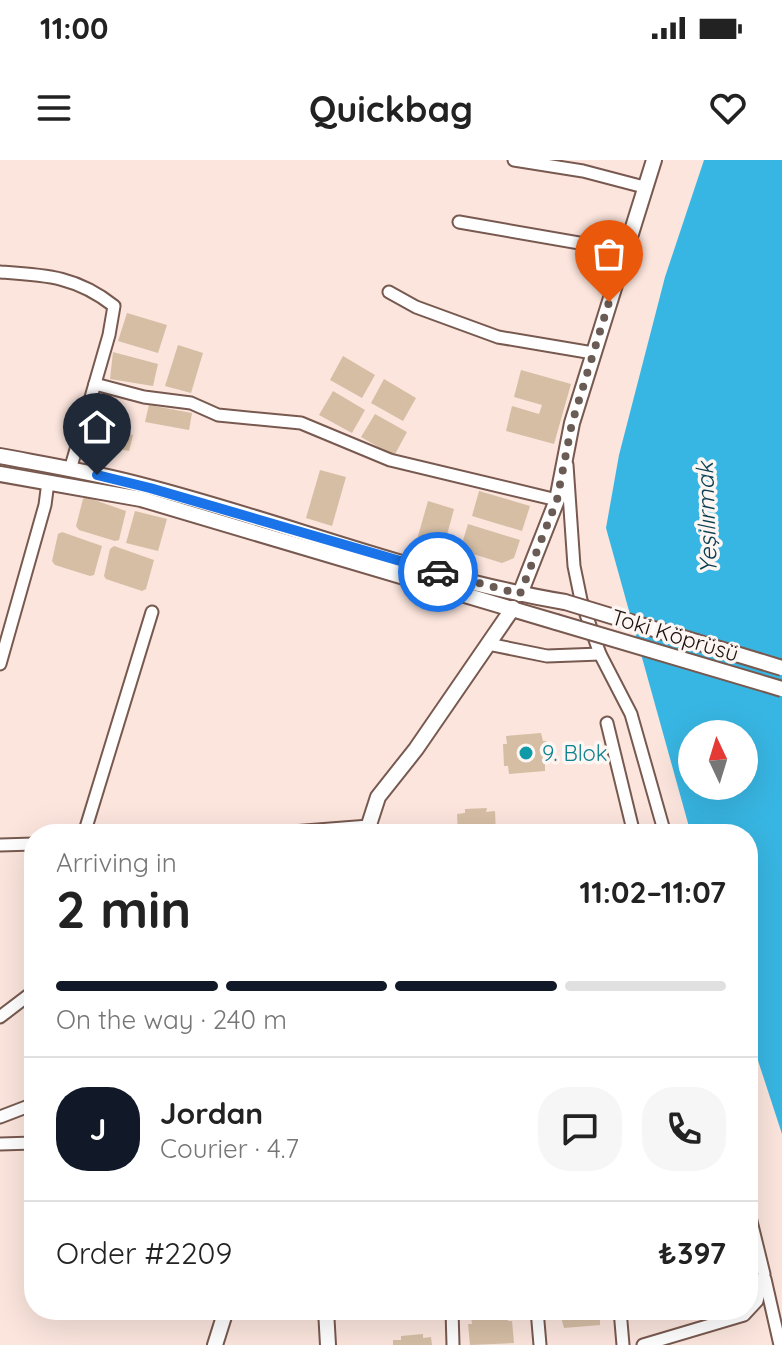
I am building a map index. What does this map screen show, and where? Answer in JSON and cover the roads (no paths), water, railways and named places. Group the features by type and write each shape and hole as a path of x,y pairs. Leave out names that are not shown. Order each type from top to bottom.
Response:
{"main road":[{"path":"369,824 378,797 416,749 517,601 557,500 566,448 593,353 654,160"},
{"path":"0,456 125,481 517,601"},
{"path":"0,474 141,499 517,601 565,602 782,668"},
{"name":"Toki Köprüsü","path":"517,601 556,622 782,689"},
{"path":"215,1345 223,1320"},
{"path":"327,1320 328,1345"}],"street":[{"path":"514,160 583,171 644,187"},
{"path":"459,222 625,251"},
{"path":"0,272 53,275 97,292 114,306 109,335 70,470"},
{"path":"389,292 416,307 498,337 593,353"},
{"path":"95,384 144,397 191,403 218,415 301,423 390,460 557,500"},
{"path":"566,448 574,566 581,600 600,654 631,714 662,824"},
{"path":"0,664 45,505 48,482"},
{"path":"87,824 152,612"},
{"path":"488,644 547,656 600,654"},
{"path":"607,723 632,824"},
{"path":"0,845 24,844"},
{"path":"0,1017 24,999"},
{"path":"0,1117 24,1108"},
{"path":"0,1144 24,1143"},
{"path":"758,1250 780,1345"},
{"path":"758,1297 764,1274"},
{"path":"452,1320 453,1345"},
{"path":"538,1320 540,1345"},
{"path":"621,1320 623,1345"},
{"path":"643,1345 727,1320"}],"water":[{"name":"Yeşilırmak","path":"704,160 782,160 782,1134 758,1061 758,824 688,824 682,800 758,800 758,720 678,720 678,787 606,528 619,455 665,277"}],"place":[{"name":"9. Blok","path":"526,753"}]}
